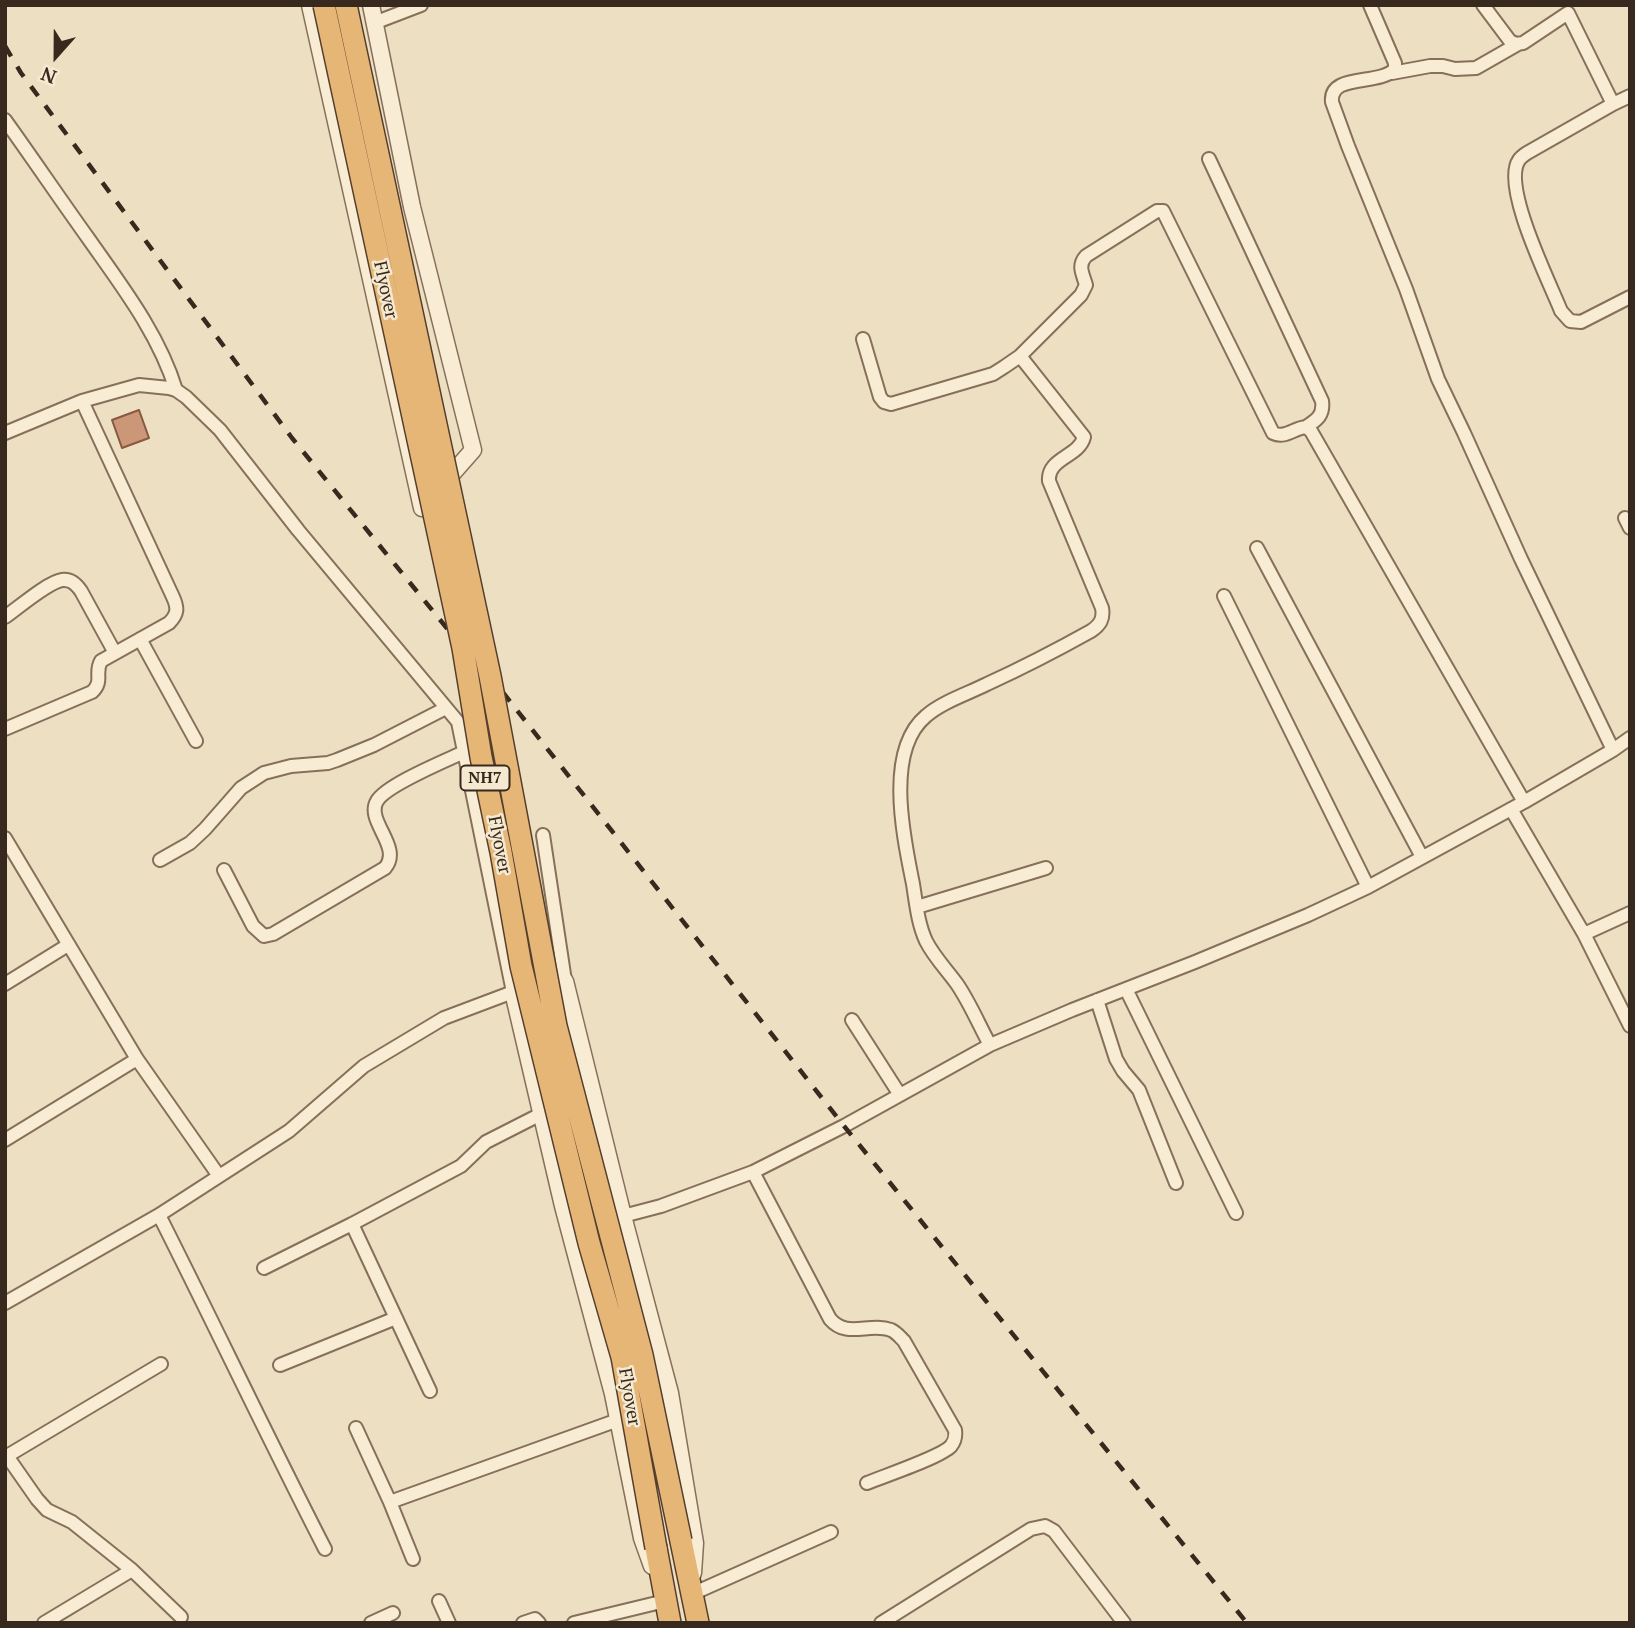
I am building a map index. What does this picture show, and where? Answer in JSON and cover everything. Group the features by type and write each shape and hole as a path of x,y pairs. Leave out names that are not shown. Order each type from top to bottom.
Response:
{"highway":[{"name":"Flyover","path":"324,5 463,648 521,966 586,1230 622,1357 665,1601"},
{"name":"Flyover","path":"346,5 490,676 553,1013 642,1355 692,1594"},
{"name":"NH7","path":"692,1594 698,1623"},
{"name":"NH7","path":"665,1601 670,1623"}],"street":[{"path":"310,5 422,508 473,450 412,207 371,5"},
{"path":"374,23 421,5"},
{"path":"1370,5 1395,62 1392,73"},
{"path":"1483,5 1510,41 1518,44"},
{"path":"1581,5 1522,43 1476,68 1430,66 1340,85 1334,90 1332,102 1406,289 1437,379 1613,750"},
{"path":"1568,13 1613,104"},
{"path":"1630,96 1527,153 1518,161 1515,173 1525,226 1562,311 1570,321 1581,323 1630,297"},
{"path":"5,120 123,288 160,351 176,390"},
{"path":"863,339 880,397 891,404 993,374 1020,356 1081,295 1086,285 1080,268 1086,256 1157,211 1163,211 1273,433 1283,435 1306,427 1319,419 1323,408 1322,401 1209,159"},
{"path":"990,1045 959,987 926,940 902,830 900,792 906,747 924,717 1091,631 1100,624 1103,614 1048,476 1051,468 1080,446 1084,437 1020,356"},
{"path":"5,433 82,401 139,385 176,390 220,430 298,530 458,722 513,992 541,1114 613,1394 642,1538 665,1601 573,1623"},
{"path":"5,729 92,692 98,684 99,664 104,659 169,622 177,612 177,606 82,401"},
{"path":"1306,427 1311,431 1524,802"},
{"path":"1256,548 1422,857"},
{"path":"5,617 48,586 63,580 69,581 81,590 115,653"},
{"path":"1224,596 1367,887"},
{"path":"140,639 196,741"},
{"path":"160,860 190,843 240,788 264,773 302,764 337,760 374,745 446,708"},
{"path":"623,1216 661,1206 753,1172 990,1045 1308,915 1367,887 1524,802 1630,738"},
{"path":"224,870 253,926 264,936 272,934 385,868 389,864 391,854 374,811 378,799 408,779 464,752"},
{"path":"1511,809 1584,934 1630,1026"},
{"path":"543,835 565,981 670,1393 695,1543 692,1594 831,1532"},
{"path":"5,838 10,855 137,1059 219,1176"},
{"path":"917,907 1046,868"},
{"path":"1584,934 1630,913"},
{"path":"5,984 68,945"},
{"path":"5,1303 159,1215 289,1131 365,1066 444,1018 513,992 565,981"},
{"path":"1126,989 1236,1213"},
{"path":"1097,1000 1116,1059 1139,1090 1176,1183"},
{"path":"852,1020 900,1095"},
{"path":"5,1140 137,1059"},
{"path":"264,1268 461,1166 486,1142 541,1114"},
{"path":"753,1172 830,1319 839,1328 890,1329 896,1333 904,1342 955,1430 954,1441 944,1451 867,1483"},
{"path":"159,1215 325,1549"},
{"path":"352,1224 430,1391"},
{"path":"280,1365 396,1318"},
{"path":"161,1364 6,1454 47,1510 72,1522 132,1570 181,1617"},
{"path":"390,1502 618,1420"},
{"path":"356,1427 413,1559"},
{"path":"881,1623 1031,1529 1045,1527 1054,1531 1124,1623"},
{"path":"44,1623 132,1570"},
{"path":"439,1601 449,1623"},
{"path":"371,1623 393,1613"},
{"path":"523,1623 535,1619 539,1623"}],"building":[{"path":"139,410 149,438 122,448 112,420"}],"railway":[{"path":"5,46 21,73 292,438 463,648 490,676 844,1126 1247,1623"}]}
